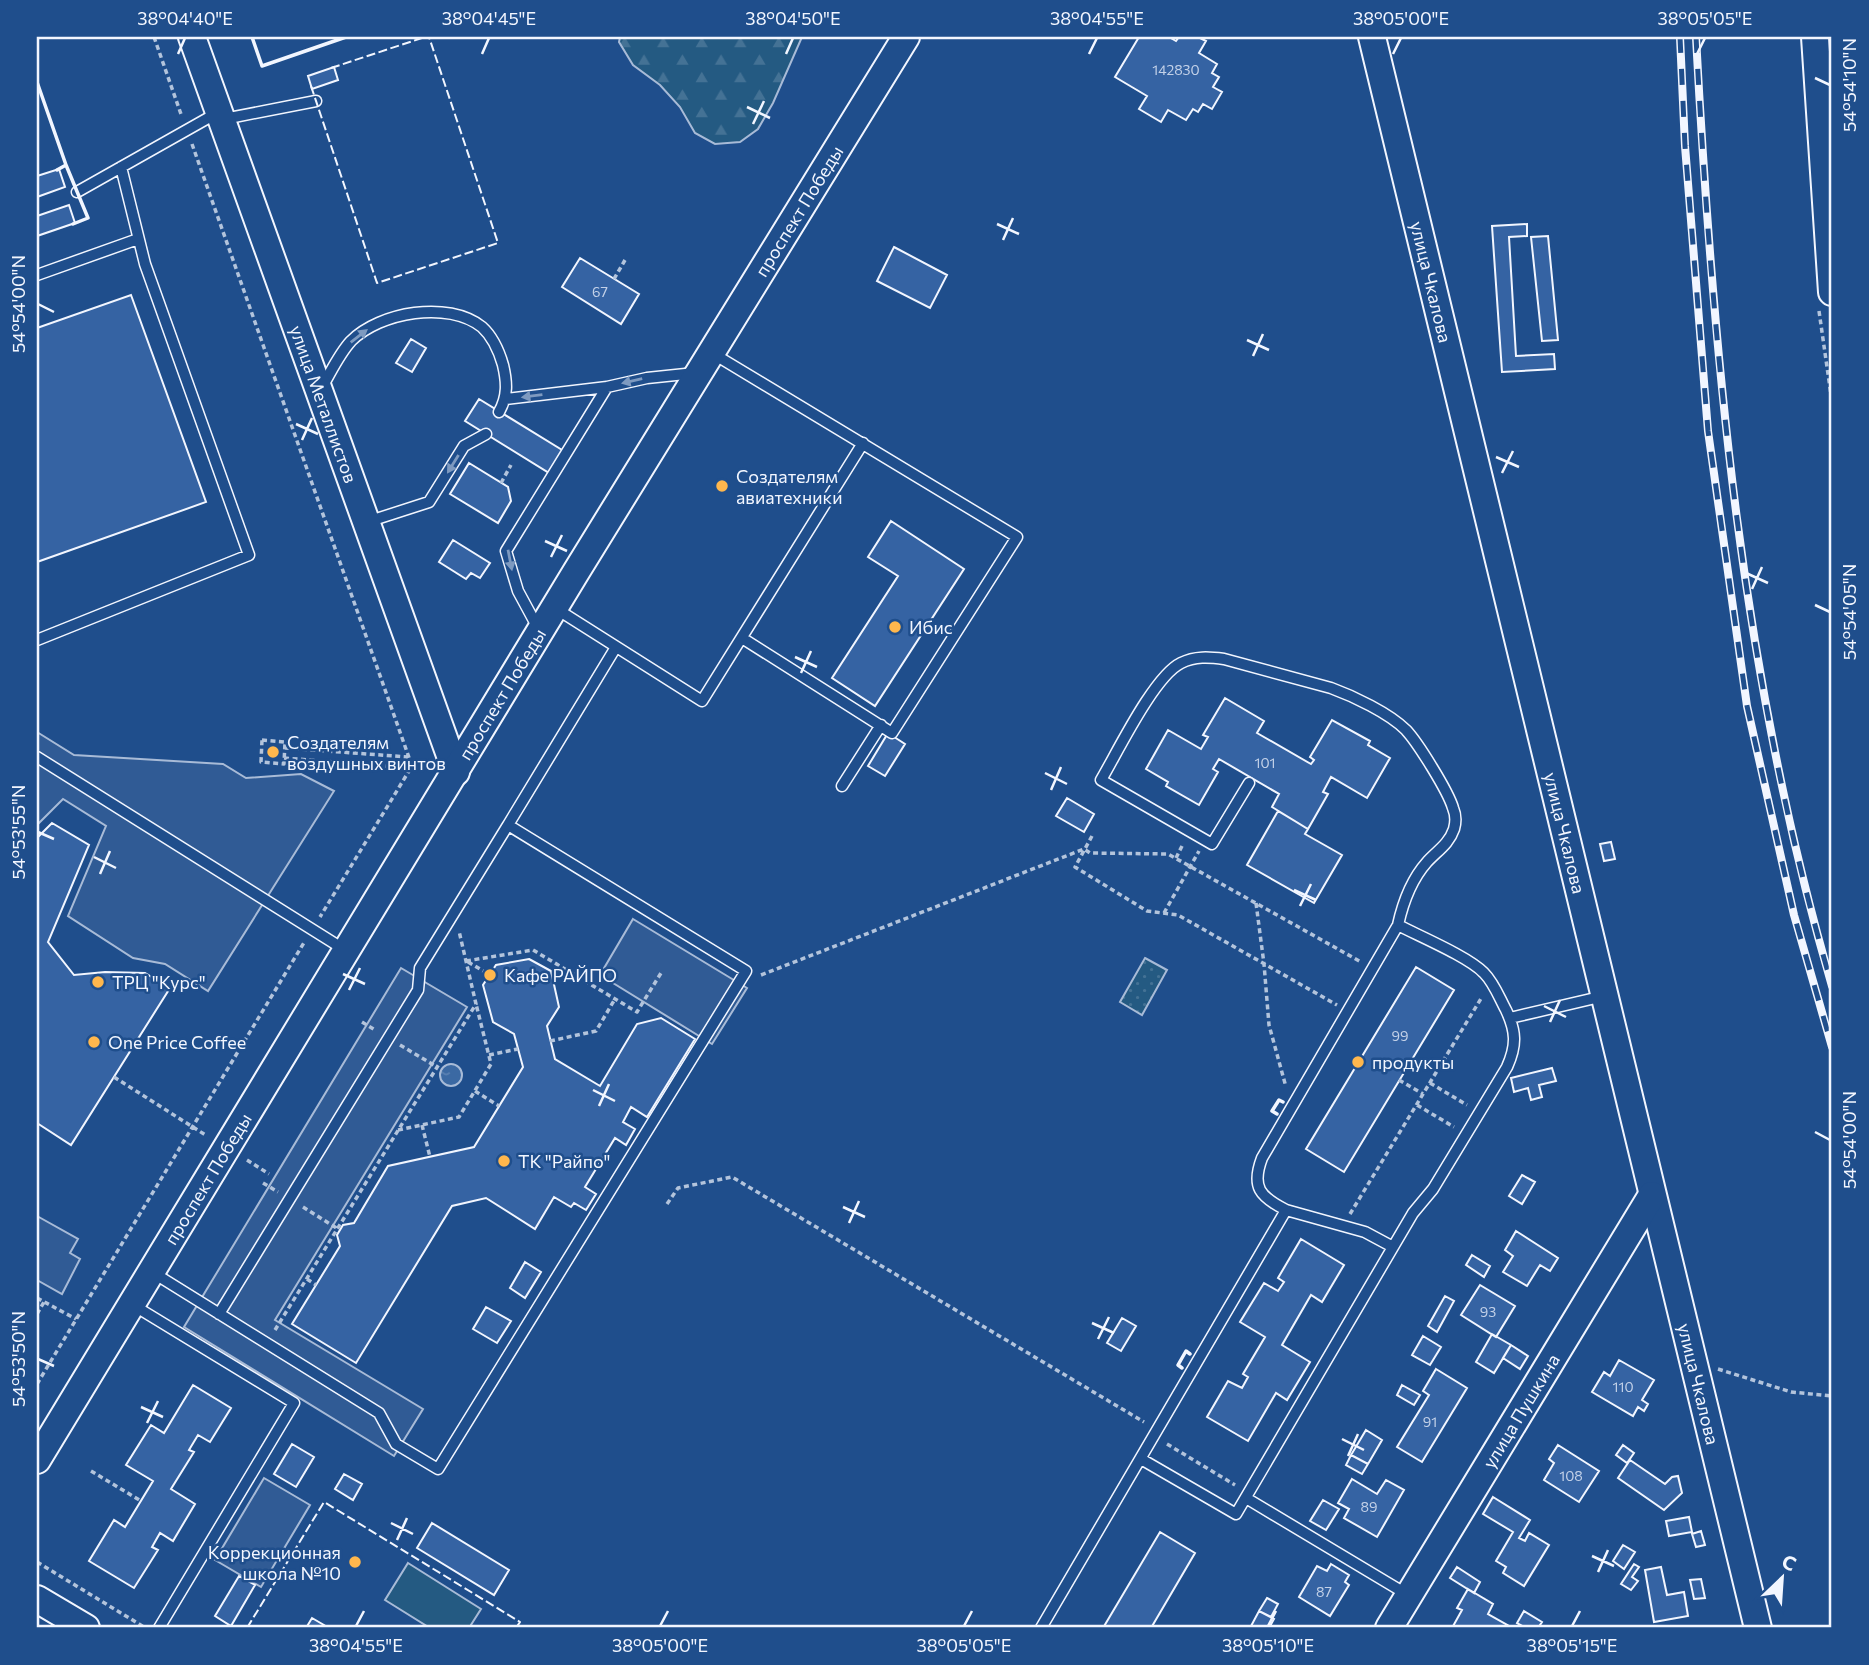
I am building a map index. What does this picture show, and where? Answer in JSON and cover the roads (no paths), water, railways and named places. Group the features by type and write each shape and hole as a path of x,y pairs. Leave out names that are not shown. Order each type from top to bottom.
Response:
{"street":[{"name":"улица Металлистов","path":"192,37 456,772"},
{"name":"проспект Победы","path":"37,1460 540,632 906,37"},
{"name":"улица Чкалова","path":"1372,37 1758,1628"},
{"path":"1815,37 1832,292"},
{"name":"улица Пушкина","path":"1389,1628 1652,1195"},
{"path":"37,1599 86,1628"}],"lane":[{"path":"77,192 187,130 221,115 316,101"},
{"path":"37,640 248,555 138,239 121,167"},
{"path":"37,275 138,239"},
{"path":"320,391 342,353 366,330 385,321 426,312 464,318 482,327 493,340 504,369 506,399 499,412"},
{"path":"506,399 607,387 705,363 863,443 1017,537 892,733 742,638"},
{"path":"540,632 518,591 506,551 607,387"},
{"path":"367,522 429,502 464,446 485,434"},
{"path":"555,608 702,701 863,443"},
{"path":"219,1314 418,990 420,968 616,647"},
{"path":"1249,783 1212,844 1101,780 1147,702 1168,674 1178,664 1206,657 1308,681 1347,694 1405,729 1444,789 1454,810 1454,830 1411,887 1398,925 1268,1147 1258,1170 1260,1191 1267,1199 1286,1210 1365,1232 1393,1247"},
{"path":"842,786 881,725"},
{"path":"37,757 347,951"},
{"path":"152,1272 379,1413 396,1444 438,1469 746,971 508,825"},
{"path":"1141,1459 1236,1514 1413,1213 1433,1189 1512,1055 1515,1035 1510,1018 1492,982 1468,962 1398,925"},
{"path":"1510,1018 1604,996"},
{"path":"1041,1628 1286,1210"},
{"path":"132,1304 294,1404 159,1628"},
{"path":"1247,1495 1409,1595"}],"water":[{"path":"451,1064 461,1071 462,1075 455,1085 451,1086 441,1079 440,1075 447,1065"}],"railway":[{"path":"1680,37 1685,146 1708,431 1747,706 1794,915 1832,1047"},
{"path":"1696,37 1723,397 1754,635 1775,753 1801,870 1832,986"}],"place":[{"name":"Создателям авиатехники","path":"722,486"},
{"name":"Ибис","path":"895,627"},
{"name":"Создателям воздушных винтов","path":"273,752"},
{"name":"Кафе РАЙПО","path":"490,975"},
{"name":"ТРЦ \"Курс\"","path":"98,982"},
{"name":"One Price Coffee","path":"94,1042"},
{"name":"продукты","path":"1358,1062"},
{"name":"ТК \"Райпо\"","path":"504,1161"},
{"name":"Коррекционная школа №10","path":"355,1562"}]}
